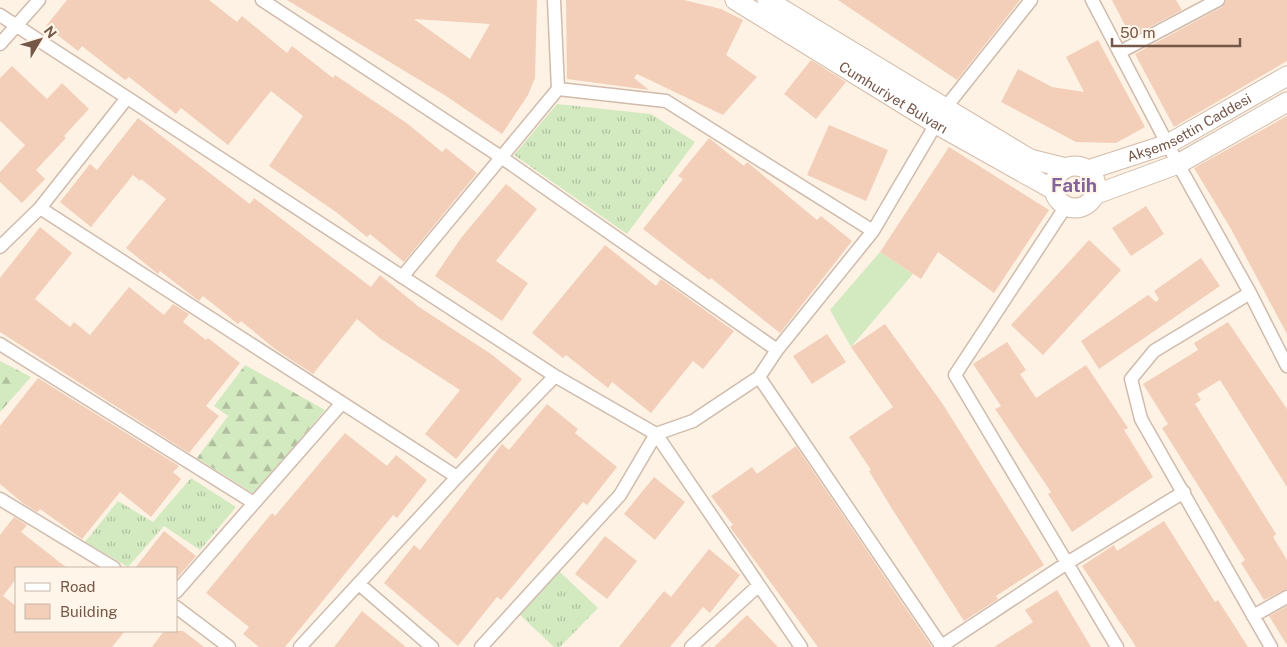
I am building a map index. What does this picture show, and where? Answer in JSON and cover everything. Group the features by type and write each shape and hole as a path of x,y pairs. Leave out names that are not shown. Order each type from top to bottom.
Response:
{"main road":[{"name":"Cumhuriyet Bulvarı","path":"735,0 936,124 1054,190"},
{"name":"Cumhuriyet Bulvarı","path":"767,0 1030,159 1066,168"},
{"name":"Akşemsettin Caddesi","path":"1088,170 1168,144 1287,76"},
{"name":"Akşemsettin Caddesi","path":"1094,195 1178,164 1287,102"},
{"path":"1077,166 1088,170 1095,182 1094,195 1085,205 1079,207 1066,206 1060,202 1054,190 1057,177 1066,168 1077,166"}],"street":[{"path":"0,44 39,0"},
{"path":"262,0 501,157 778,350"},
{"path":"402,277 558,89 554,0"},
{"path":"480,647 620,495 656,434 693,422 759,377 778,350 873,232 946,107 1031,0"},
{"path":"1092,0 1287,366"},
{"path":"1120,52 1218,0"},
{"path":"0,16 555,376 656,434 801,647"},
{"path":"558,89 666,101 873,232"},
{"path":"0,247 40,208 127,98"},
{"path":"1066,206 955,375 1117,647"},
{"path":"40,208 457,477"},
{"path":"1250,294 1154,351 1131,379 1141,419 1271,647"},
{"path":"0,344 254,503"},
{"path":"300,647 457,477 555,376"},
{"path":"759,377 941,647 1067,563 1184,492"},
{"path":"178,590 342,403"},
{"path":"0,499 112,567"},
{"path":"359,584 432,647"},
{"path":"691,647 758,586"},
{"path":"1252,616 1287,596"},
{"path":"178,609 229,647"}],"green space":[{"path":"557,104 651,114 695,142 627,234 514,155"},
{"path":"880,252 913,274 851,347 830,310"},
{"path":"0,361 31,377 0,412"},
{"path":"245,365 325,410 254,494 197,458 228,416 214,406"},
{"path":"191,478 236,507 200,550 164,526 128,567 85,542 118,501 153,522"},
{"path":"559,571 598,608 560,647 554,647 519,614"}],"building":[{"path":"67,0 209,0 237,22 242,16 287,53 292,46 333,78 335,75 408,124 442,152 446,148 477,173 404,262 370,234 367,237 336,212 269,166 303,116 271,91 228,145 181,108 176,114 129,77 125,80 82,46 78,51 46,26"},
{"path":"287,0 537,0 535,78 528,95 502,134 446,96","holes":["414,19 490,24 470,59"]},
{"path":"566,0 684,0 721,9 743,20 726,55 757,77 723,115 637,74 634,78 649,90 567,79"},
{"path":"838,0 1020,0 957,80"},
{"path":"1112,0 1176,0 1182,10 1131,37"},
{"path":"1226,0 1287,0 1287,61 1174,127 1135,54 1222,7"},
{"path":"1098,40 1145,127 1116,143 1076,142 1001,102 1018,69 1052,87 1084,92 1066,57"},
{"path":"811,60 846,82 816,119 784,94"},
{"path":"12,66 47,99 62,83 89,109 64,136 66,138 36,170 45,179 22,203 0,182 0,172 25,145 0,121 0,78"},
{"path":"1287,116 1287,334 1231,229 1194,168"},
{"path":"138,118 250,204 254,198 371,287 380,275 419,307 491,354 522,379 456,459 425,434 460,390 381,339 357,319 313,374 275,349 241,321 238,324 203,296 199,301 160,271 158,274 126,248 166,199 141,179 140,181 133,175 91,227 60,202 90,164 97,170"},
{"path":"829,125 888,150 866,201 807,175"},
{"path":"709,138 744,166 747,162 817,220 821,216 852,241 780,333 711,278 709,280 643,229 683,179 678,176"},
{"path":"949,147 1049,210 994,293 938,252 921,279 880,252"},
{"path":"506,184 537,209 496,261 528,283 502,321 435,276 461,238"},
{"path":"1146,206 1164,234 1131,256 1112,228"},
{"path":"40,227 72,253 35,299 70,327 74,322 90,335 129,287 164,315 173,304 189,314 183,322 206,340 208,338 240,363 206,406 219,416 189,453 0,332 0,278"},
{"path":"1089,240 1121,270 1043,355 1011,325"},
{"path":"605,245 656,286 661,279 734,331 703,369 693,361 651,413 612,382 608,388 566,355 563,358 532,333"},
{"path":"1201,258 1220,286 1099,369 1081,341 1148,295 1156,302 1159,299 1154,291"},
{"path":"1228,322 1287,409 1287,487 1220,380 1197,394 1201,400 1195,404 1276,534 1273,537 1287,560 1287,589 1264,600 1241,563 1245,560 1162,428 1168,424 1143,384 1198,350 1194,343"},
{"path":"885,324 942,403 1044,565 996,596 998,599 964,621 894,512 869,471 871,470 849,437 893,407 851,347"},
{"path":"827,334 846,362 812,384 793,356"},
{"path":"1007,342 1026,370 1020,374 1036,398 1086,365 1128,428 1124,430 1153,477 1072,532 1048,494 1051,492 995,409 1001,406 973,364"},
{"path":"38,378 179,466 173,472 181,479 151,517 120,492 82,539 40,509 37,512 24,504 0,484 0,426"},
{"path":"547,404 578,429 575,433 617,467 587,505 583,502 501,600 497,597 458,646 384,583 414,545 420,550 502,444 509,450"},
{"path":"345,433 387,466 396,455 427,480 397,518 393,515 285,647 259,647 243,634 249,627 206,593 272,513 275,516"},
{"path":"796,446 932,647 818,647 730,527 733,525 711,496 752,467 757,474"},
{"path":"654,477 685,502 655,540 624,514"},
{"path":"14,517 27,525 21,532 66,567 15,567 15,580 3,596 15,605 15,632 124,632 112,647 0,647 0,535"},
{"path":"1164,521 1215,602 1218,600 1248,647 1136,647 1082,566 1114,545 1117,551"},
{"path":"164,531 196,556 178,577 178,567 136,567"},
{"path":"605,536 637,561 607,599 575,574"},
{"path":"709,549 740,575 710,613 703,607 670,647 619,647 664,591 671,597"},
{"path":"1057,590 1091,647 994,647 1033,622 1025,610"},
{"path":"1287,606 1287,645 1269,616"},
{"path":"362,611 406,647 334,647"},
{"path":"747,615 778,647 714,647"},
{"path":"183,631 204,647 152,647 163,632"}],"district":[{"name":"Fatih","path":"1074,185"}]}
